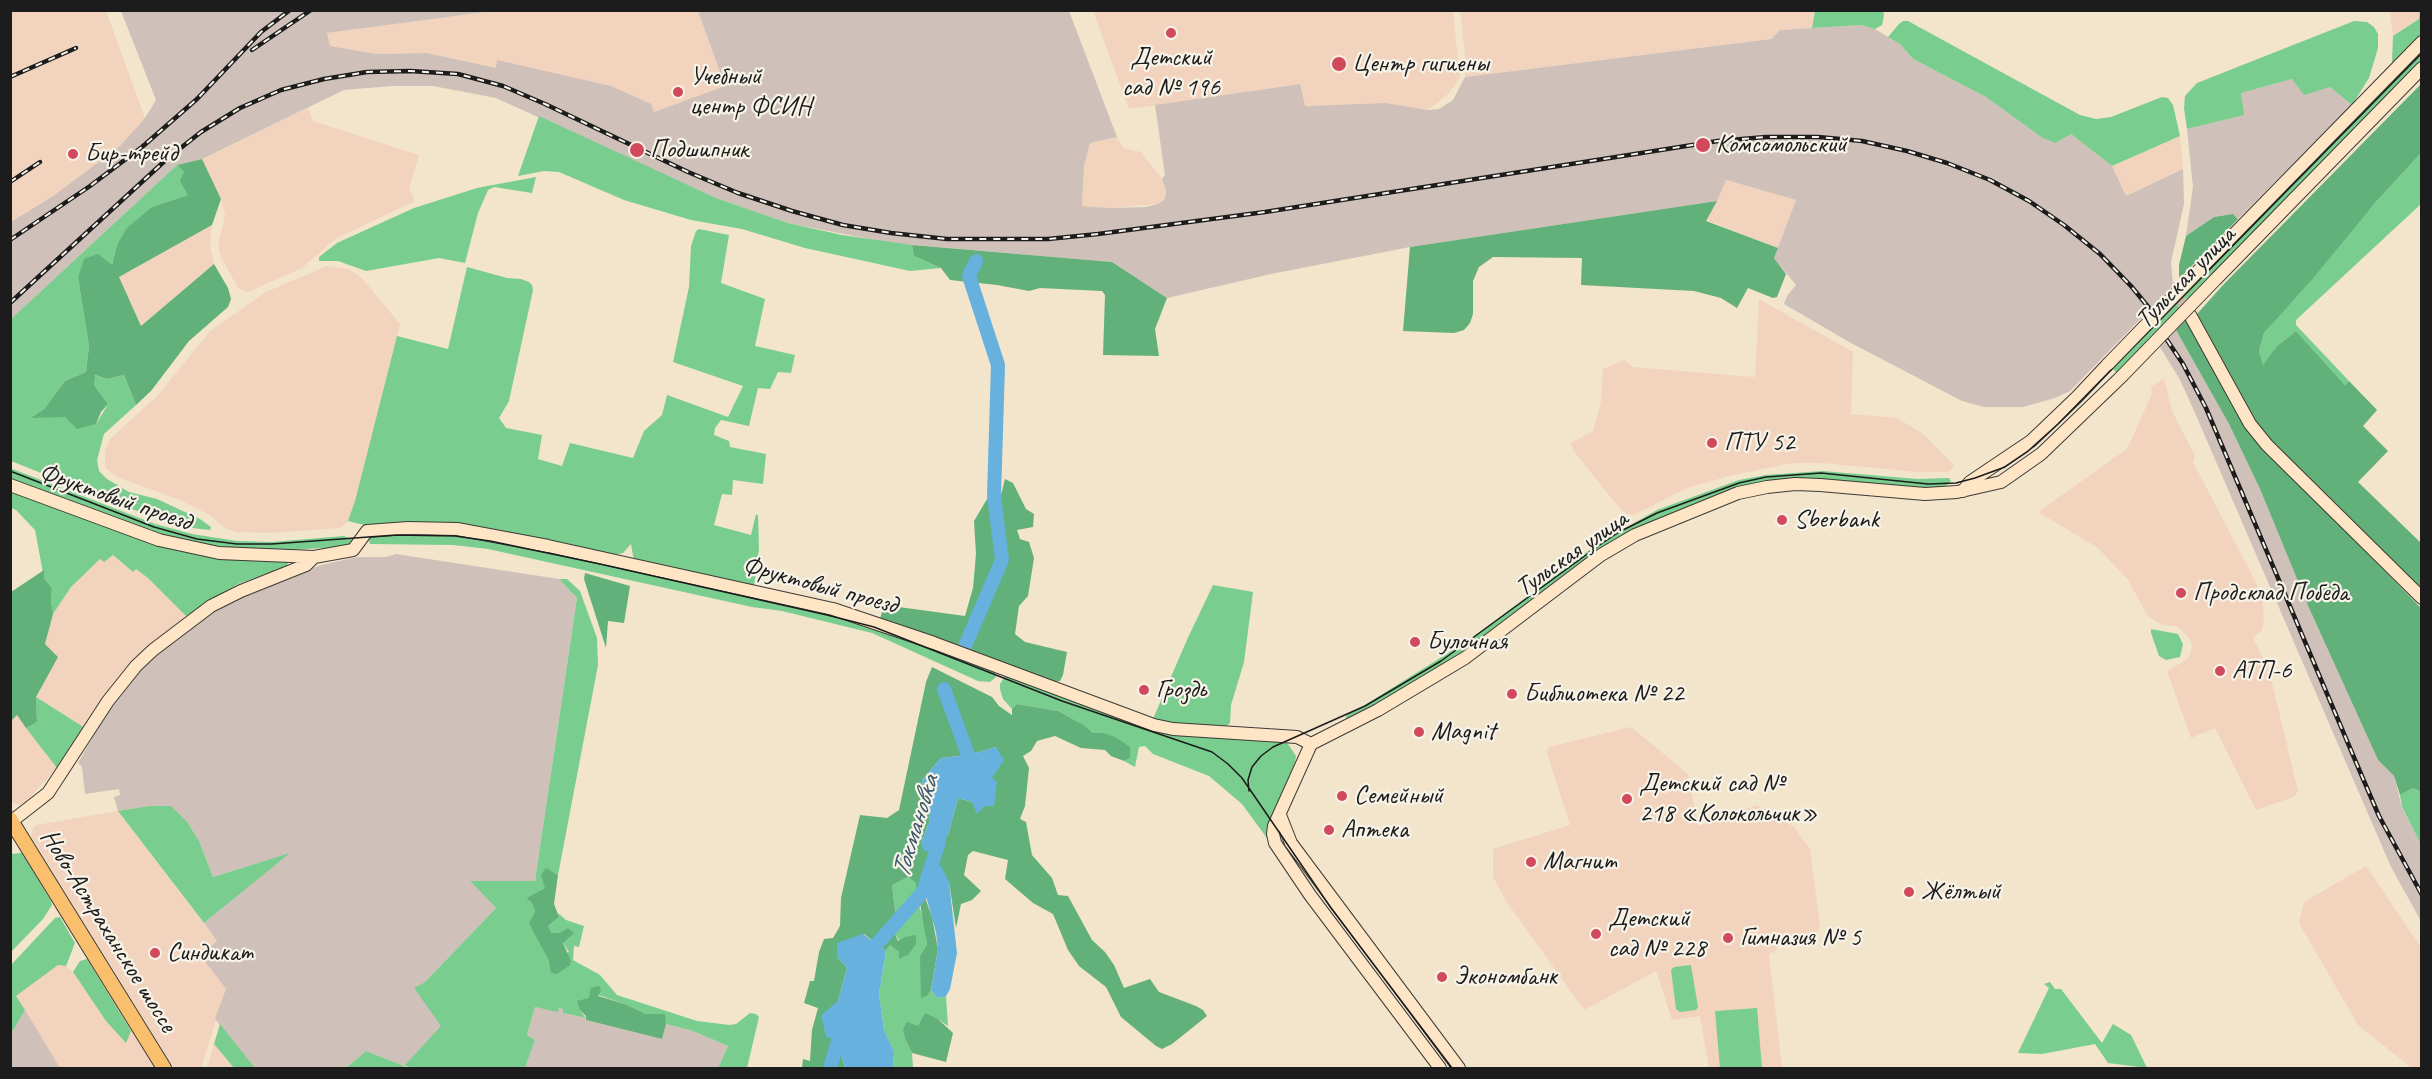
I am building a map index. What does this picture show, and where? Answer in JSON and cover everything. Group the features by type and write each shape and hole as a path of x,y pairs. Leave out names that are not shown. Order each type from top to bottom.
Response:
{"main road":[{"name":"Ново-Астраханское шоссе","path":"11,820 164,1068"}],"street":[{"name":"Тульская улица","path":"1963,491 1970,482 2031,441 2077,398 2421,42"},
{"name":"Тульская улица","path":"1311,744 1378,710 1465,658 1624,541 1698,507 1738,493 1795,484 1925,494 1963,491 2001,482 2020,470 2066,432 2421,69"},
{"path":"2190,315 2250,424 2267,445 2421,598"},
{"name":"Фруктовый проезд","path":"10,485 112,524 188,548 219,553 314,556 353,550 367,531 408,528 457,530 503,537 833,609 934,643 1154,725 1173,729 1298,737 1311,744"},
{"name":"Фруктовый проезд","path":"11,820 48,793 108,701 153,650 211,606 241,591 306,565 314,556"},
{"path":"1311,744 1273,834 1289,866 1440,1068"},
{"path":"1280,815 1291,843 1459,1068"}],"shaded area":[{"path":"11,11 106,11 145,118 120,146 53,196 11,222"},
{"path":"121,11 493,11 327,33 330,46 377,54 427,53 496,68 497,60 611,86 651,104 654,112 725,86 698,11 1069,11 1117,137 1090,143 1084,166 1082,206 1108,208 1146,207 1158,204 1165,199 1166,191 1162,179 1165,175 1155,105 1300,84 1305,106 1386,103 1428,110 1439,109 1453,100 1465,77 1771,39 1780,30 1861,25 1875,29 1900,44 1913,59 1986,97 2041,137 2071,134 2112,166 2126,196 2183,169 2184,204 2171,262 2173,286 2070,391 2023,407 1984,407 1962,401 1851,343 1784,304 1796,285 1774,258 1796,200 1726,180 1717,201 1410,247 1271,274 1167,298 1112,262 890,243 788,223 716,198 496,98 433,86 392,86 344,90 202,159 177,165 11,319 11,222 53,196 120,146 145,118 156,100"},
{"path":"493,11 698,11 725,86 654,112 497,61 496,68 427,53 377,54 330,46 327,33"},
{"name":"Центр гигиены","path":"1093,11 1453,11 1460,78 1448,94 1428,110 1386,103 1304,106 1300,84 1129,109"},
{"path":"1460,11 1815,11 1812,28 1780,30 1771,39 1465,77 1466,62"},
{"path":"2390,11 2420,11 2420,19 2393,36"},
{"path":"2292,79 2330,87 2352,105 2238,219 2233,214 2214,217 2186,236 2193,187 2187,129 2243,115 2241,93"},
{"path":"308,108 313,121 419,155 409,188 414,198 413,202 335,239 302,268 248,292 243,291 238,288 221,257 218,246 225,215 221,199 202,159"},
{"path":"2180,136 2183,169 2126,196 2112,166"},
{"path":"1117,137 1123,148 1141,152 1162,179 1166,191 1165,199 1158,204 1108,208 1082,207 1084,166 1090,143"},
{"path":"1725,180 1796,200 1778,248 1706,220"},
{"path":"212,225 210,246 214,264 141,326 119,277"},
{"path":"327,266 348,269 362,278 400,324 348,521 340,528 271,533 236,532 225,528 211,516 180,500 117,477 105,467 105,450 110,439 158,395 210,331 266,292"},
{"path":"1759,299 1853,352 1851,414 1897,418 1923,434 1955,466 1948,472 1918,472 1822,463 1793,463 1733,475 1687,488 1634,515 1627,514 1620,509 1573,450 1571,443 1593,431 1601,401 1603,369 1624,360 1633,367 1755,377"},
{"path":"2176,330 2229,424 2260,489 2309,608 2378,760 2394,776 2402,808 2421,845 2421,921 2391,867 2195,413 2180,380 2160,347"},
{"path":"2164,378 2172,411 2195,456 2193,462 2262,594 2264,618 2262,630 2253,638 2269,670 2298,791 2294,797 2256,810 2215,728 2191,738 2167,671 2189,658 2192,647 2190,639 2178,627 2160,624 2148,616 2128,580 2098,548 2038,512 2127,449 2152,394 2151,387"},
{"path":"396,554 559,579 577,598 535,881 470,881 496,908 425,982 415,988 442,1026 404,1066 366,1051 346,1068 255,1068 215,1019 226,989 200,955 217,941 204,923 288,854 213,877 199,841 188,823 149,806 118,811 114,797 120,795 119,789 85,794 82,767 78,763 111,705 139,669 200,617 242,594 321,565 357,557 386,557"},
{"path":"113,555 133,572 136,569 148,578 186,616 150,646 85,728 36,697 57,657 45,644 53,614 71,587 100,559"},
{"path":"17,715 57,768 25,803 20,805 11,802 10,721"},
{"path":"1631,727 1688,774 1698,826 1757,805 1794,827 1810,849 1820,925 1818,931 1814,935 1776,940 1777,950 1769,954 1782,1068 1709,1068 1700,1016 1672,1020 1656,971 1584,1010 1506,901 1493,877 1493,849 1570,825 1547,753 1549,747"},
{"path":"118,811 217,941 200,955 226,989 201,1068 174,1068 31,836 36,825"},
{"path":"2366,866 2421,948 2421,1068 2412,1068 2358,1025 2299,923 2304,902"},
{"path":"58,965 66,966 73,972 106,1021 126,1042 131,1031 155,1068 65,1068 59,1066 16,996"},
{"path":"535,1007 558,1011 559,1008 563,1009 563,1013 586,1018 586,1020 662,1039 666,1024 693,1031 728,1046 718,1068 525,1068 535,1040 527,1035"},
{"path":"25,1010 59,1066 65,1068 11,1068 11,1034"},
{"path":"214,1044 234,1068 207,1068"}],"green space":[{"path":"1815,11 1883,11 1884,15 1882,25 1875,29 1861,25 1812,28"},
{"path":"2420,11 2421,36 2396,62 2392,62 2393,36 2419,19"},
{"path":"1903,21 1908,21 2080,115 2096,119 2111,117 2162,97 2168,98 2173,105 2180,136 2112,166 2071,134 2055,143 2041,137 1986,97 1913,59 1900,44 1888,37"},
{"path":"2354,21 2367,22 2374,27 2378,34 2378,48 2369,78 2352,105 2330,87 2304,95 2292,79 2241,93 2244,115 2187,129 2185,96 2197,83"},
{"path":"2421,50 2421,62 2118,374 2111,367"},
{"path":"2421,84 2421,153 2375,203 2264,333 2259,351 2263,365 2277,346 2296,331 2345,385 2349,381 2377,410 2363,426 2388,451 2358,482 2421,543 2421,590 2271,440 2255,421 2197,314"},
{"path":"539,116 716,198 788,223 842,235 912,245 914,256 941,268 910,271 805,248 742,229 691,220 624,200 559,172 544,171 518,176"},
{"path":"2421,153 2421,204 2296,320 2296,325 2349,381 2345,385 2296,331 2277,346 2263,366 2259,351 2264,333 2375,203"},
{"path":"202,159 221,199 212,225 119,277 141,326 214,264 228,288 231,299 228,307 189,341 151,391 136,405 124,375 107,379 95,375 94,385 108,404 101,412 96,424 77,429 65,417 30,418 44,409 65,381 86,372 89,346 78,278 84,259 98,254 112,265 117,245 127,228 152,207 188,195 180,181 184,172 177,165"},
{"path":"177,165 184,172 188,195 152,207 117,245 112,265 78,278 89,346 86,372 65,381 44,409 31,417 65,417 96,424 108,404 94,385 94,375 107,379 124,375 136,405 104,434 97,460 99,471 107,479 129,492 157,499 200,519 211,527 210,530 192,528 152,517 11,461 11,319"},
{"path":"536,177 532,193 494,187 488,190 478,213 465,263 439,258 366,271 338,261 319,261 319,257 337,243 414,208 477,188"},
{"path":"1717,201 1706,221 1778,248 1774,258 1786,274 1777,297 1773,298 1748,288 1737,308 1721,298 1694,291 1581,285 1582,258 1493,257 1479,267 1473,281 1473,314 1464,330 1454,333 1403,331 1410,247"},
{"path":"2233,214 2238,219 2179,279 2179,265 2186,236 2214,217"},
{"path":"699,229 729,235 721,283 765,299 755,346 795,355 791,373 778,372 770,389 758,388 749,426 721,420 715,428 714,435 729,441 730,447 766,454 763,484 733,480 732,495 722,494 714,525 751,535 756,514 758,516 759,549 754,586 634,561 631,544 623,553 612,555 407,523 364,525 348,521 397,336 448,349 467,267 507,278 521,279 532,285 533,290 509,401 499,418 506,428 542,435 538,459 562,466 570,443 633,458 644,431 662,415 667,395 728,417 743,386 673,362 689,287 691,246 696,231"},
{"path":"912,245 1112,262 1167,298 1155,329 1159,356 1103,355 1105,295 1102,291 1040,288 1029,291 950,280 941,268 914,256"},
{"path":"2187,318 2230,399 2323,508 2421,608 2421,792 2413,788 2400,795 2394,776 2378,760 2309,608 2260,489 2229,424 2176,330"},
{"path":"10,468 155,524 192,534 237,541 272,542 344,536 353,540 351,545 341,547 271,551 237,550 171,540 11,480"},
{"path":"1822,471 1918,479 1949,478 1951,481 1936,489 1794,481 1659,519 1473,647 1394,697 1347,719 1347,714 1469,640 1599,543 1657,510 1739,480 1766,475"},
{"path":"1005,479 1013,483 1026,509 1034,514 1033,527 1017,530 1020,539 1029,542 1034,558 1028,596 1019,606 1015,634 1025,642 1067,652 1060,681 1050,682 880,619 884,605 965,616 973,588 976,554 974,521 987,499 1001,495"},
{"path":"10,490 156,545 220,557 284,559 288,563 287,566 238,584 186,616 148,578 136,569 133,572 113,555 104,562 100,559 71,587 53,614 52,588 44,578 35,530 16,510 11,508"},
{"path":"380,533 456,534 491,538 827,612 993,669 996,677 990,682 978,681 872,633 782,611 752,607 488,549 453,545 370,544 368,538"},
{"path":"44,570 44,578 52,588 53,614 45,644 58,657 36,697 37,722 26,728 17,715 11,721 11,592"},
{"path":"585,573 630,586 624,623 608,621 606,648 584,579"},
{"path":"559,579 567,579 580,591 597,638 598,665 558,875 546,869 545,888 526,898 532,903 535,912 542,947 549,961 569,952 560,933 552,933 548,926 559,917 558,913 566,920 584,926 579,947 574,946 573,960 600,975 617,995 697,1021 730,1025 736,1024 750,1013 756,1014 759,1017 747,1068 718,1068 728,1046 693,1031 666,1024 664,1014 646,1014 598,995 589,998 580,1010 586,1018 563,1013 563,1009 559,1008 558,1012 535,1007 527,1035 535,1040 525,1068 416,1068 404,1066 441,1026 414,988 425,982 496,908 470,881 535,881 577,598"},
{"path":"1213,585 1253,592 1244,662 1231,705 1230,723 1223,729 1172,725 1153,719 1186,642"},
{"path":"2151,629 2178,634 2183,644 2180,657 2166,660 2159,656"},
{"path":"932,667 992,697 999,706 1012,715 1012,709 1017,704 1058,711 1084,725 1093,733 1115,737 1130,747 1130,758 1124,761 1111,756 1105,750 1081,748 1055,736 1037,741 1031,751 1023,756 1029,768 1025,806 1020,819 1026,822 1032,855 1052,878 1058,895 1068,896 1092,940 1105,952 1114,965 1124,988 1150,979 1159,992 1203,1010 1207,1016 1172,1044 1162,1049 1156,1046 1121,1017 1106,987 1079,966 1068,950 1053,914 1033,903 1005,879 1008,860 973,851 968,855 964,875 981,891 972,900 961,904 956,928 949,882 923,892 932,917 938,949 931,990 928,995 921,998 920,956 927,944 920,903 916,896 916,883 908,877 892,885 899,923 895,934 898,941 916,935 916,944 908,955 899,959 899,952 890,945 886,951 864,934 837,957 847,968 838,1001 837,1040 845,1068 802,1068 803,1059 810,1061 812,1030 818,1008 804,1003 810,981 814,981 819,952 824,939 833,938 840,926 841,898 860,815 887,818 899,810 926,682","holes":["996,747 997,767 972,802 958,798 948,835 921,844 930,820 922,780 941,758 968,755"]},
{"path":"1006,675 1115,715 1280,740 1288,744 1296,756 1272,821 1272,845 1242,804 1209,776 1153,754 1145,746 1139,747 1135,767 1124,761 1130,758 1103,733 1093,733 1084,725 1058,711 1017,704 1012,709 1003,699 1000,689 1000,684"},
{"path":"36,697 85,728 57,768 26,728 37,722"},
{"path":"2413,788 2421,792 2421,845 2402,807 2400,795"},
{"path":"149,806 171,806 188,823 199,841 213,877 290,853 204,923 118,811"},
{"path":"22,853 52,905 43,919 11,952 11,854"},
{"path":"546,868 558,875 554,904 559,917 548,926 552,933 560,933 568,928 574,933 563,943 571,961 570,965 557,974 551,973 549,961 529,923 535,912 532,903 526,898 545,888 541,875"},
{"path":"908,877 916,883 916,896 925,924 927,944 920,956 928,995 931,990 937,998 946,996 948,1026 938,1019 918,1026 906,1041 912,1053 913,1068 893,1068 894,1052 884,1030 879,994 886,951 890,945 899,952 899,959 908,955 895,934 899,923 892,885"},
{"path":"60,917 75,943 66,966 58,965 16,996 25,1010 11,1034 11,965 55,918"},
{"path":"87,959 131,1031 126,1043 106,1021 73,972 80,961"},
{"path":"1691,965 1698,1007 1696,1010 1680,1012 1676,1009 1671,970 1674,967"},
{"path":"2050,982 2055,989 2061,989 2102,1043 2113,1024 2131,1035 2147,1068 2108,1063 2095,1044 2042,1054 2018,1053 2049,988 2044,984"},
{"path":"599,986 601,990 598,996 625,1004 646,1014 665,1014 666,1024 662,1039 586,1020 577,1001 589,998 591,988"},
{"path":"1757,1008 1762,1068 1720,1068 1715,1011"},
{"path":"925,1013 938,1019 953,1033 946,1062 912,1053 906,1041 903,1029 907,1022 918,1026"},
{"path":"220,1024 255,1068 234,1068 214,1044"},
{"path":"366,1051 404,1066 403,1068 346,1068"}],"water":[{"path":"996,747 1004,760 992,778 997,782 994,806 985,806 977,814 972,802 958,798 948,835 938,845 925,852 921,844 930,820 922,780 941,758 968,755"},
{"path":"932,863 941,866 949,882 957,953 950,989 946,996 937,998 931,990 938,949 936,932 922,882 925,870"},
{"path":"863,934 886,951 879,994 884,1030 894,1052 893,1068 845,1068 837,1040 826,1037 821,1015 838,1001 847,968 837,957 837,943"}],"waterway":[{"name":"Токмановка","path":"965,646 1002,560 994,496 998,365 969,276 976,261"},
{"name":"Токмановка","path":"944,689 968,755 959,769"},
{"name":"Токмановка","path":"868,959 877,944 923,892 938,845 941,827"},
{"name":"Токмановка","path":"830,1068 843,1024"}],"tunnel":[{"path":"2176,282 2181,300 2190,315"}],"tram line":[{"path":"1249,791 1248,780 1252,767 1273,747 1365,706 1441,661 1601,544 1657,513 1739,483 1766,477 1821,473 1928,484 1956,483 2005,467 2027,452 2058,424 2422,53"},
{"path":"10,471 154,527 197,539 237,544 272,544 396,535 455,536 600,564 827,615 874,627 1062,701 1212,752 1242,778 1331,908 1452,1068"}],"railway":[{"path":"10,240 90,186 142,147 197,99 261,32 290,10"},
{"path":"252,50 311,10"},
{"path":"10,77 76,48"},
{"path":"10,303 168,158 201,132 240,108 281,90 324,79 367,72 410,71 458,74 503,86 688,172 738,193 792,211 843,225 947,239 1048,239 1098,234 1265,212 1718,141 1766,137 1818,137 1862,141 1947,163 1990,180 2029,201 2100,254 2150,309"},
{"path":"10,182 40,162"},
{"path":"2167,340 2183,364 2206,408 2379,816 2422,895"}],"place":[{"name":"Детский сад № 196","path":"1171,33"},
{"name":"Центр гигиены","path":"1339,64"},
{"name":"Учебный центр ФСИН","path":"678,92"},
{"name":"Комсомольский","path":"1703,145"},
{"name":"Подшипник","path":"637,150"},
{"name":"Бир-трейд","path":"73,154"},
{"name":"ПТУ 52","path":"1712,443"},
{"name":"Sberbank","path":"1782,520"},
{"name":"Продсклад Победа","path":"2181,593"},
{"name":"Булочная","path":"1415,642"},
{"name":"АТП-6","path":"2220,671"},
{"name":"Гроздь","path":"1144,690"},
{"name":"Библиотека № 22","path":"1512,694"},
{"name":"Magnit","path":"1419,732"},
{"name":"Семейный","path":"1342,796"},
{"name":"Детский сад № 218 «Колокольчик»","path":"1627,799"},
{"name":"Аптека","path":"1329,830"},
{"name":"Магнит","path":"1531,862"},
{"name":"Жёлтый","path":"1909,892"},
{"name":"Детский сад № 228","path":"1596,934"},
{"name":"Гимназия № 5","path":"1728,938"},
{"name":"Синдикат","path":"155,953"},
{"name":"Экономбанк","path":"1442,977"}]}
